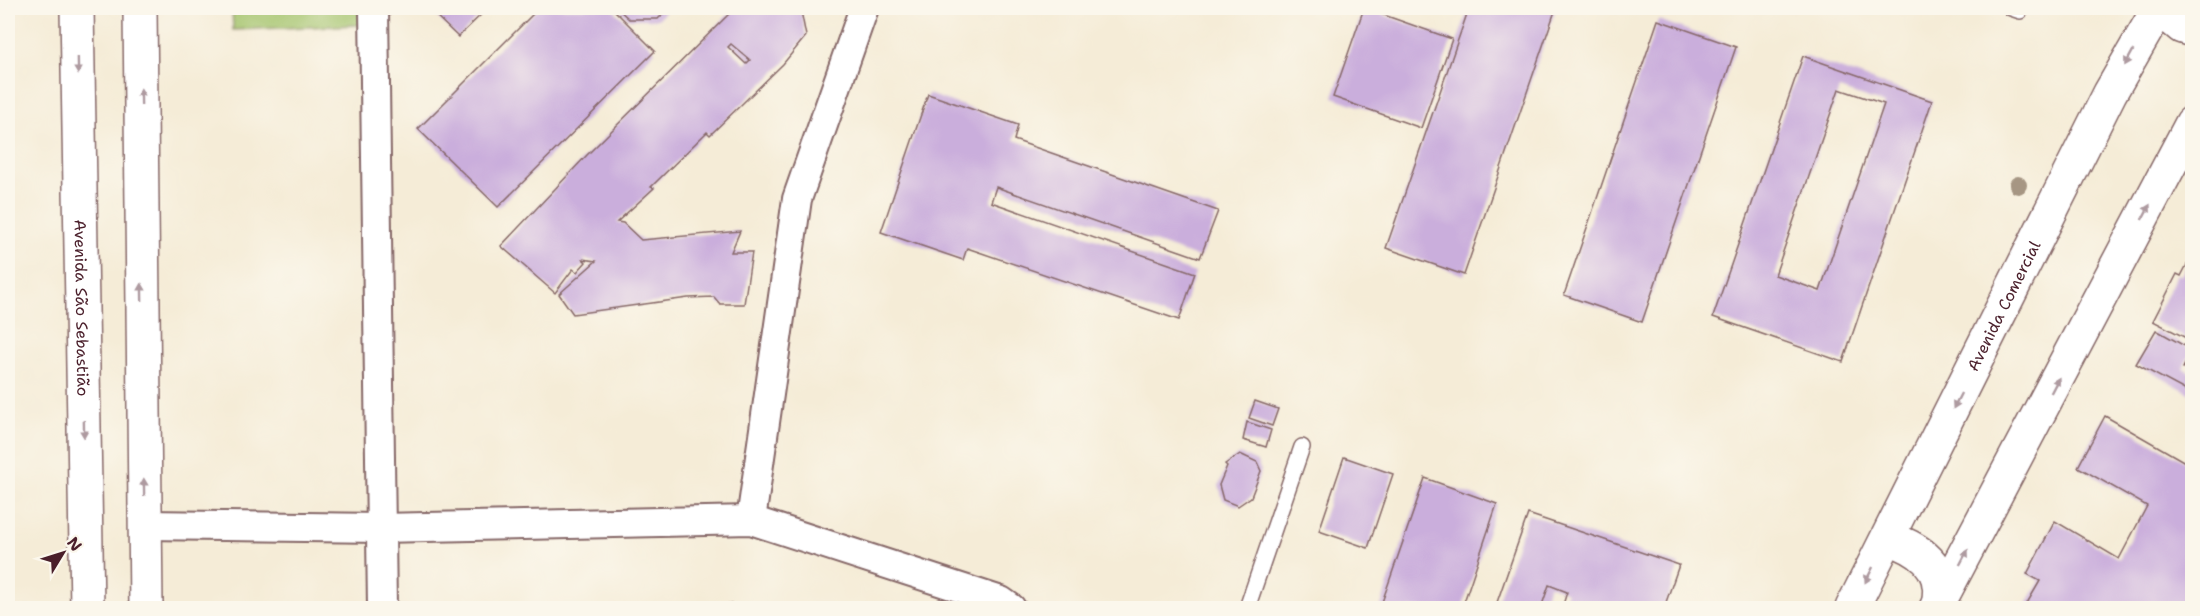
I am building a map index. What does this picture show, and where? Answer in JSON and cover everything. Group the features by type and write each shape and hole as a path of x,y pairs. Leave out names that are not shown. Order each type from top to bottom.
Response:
{"street":[{"name":"Avenida São Sebastião","path":"77,8 87,609"},
{"path":"140,8 146,609"},
{"path":"374,8 381,609"},
{"path":"751,520 797,199 864,8"},
{"path":"2159,8 2182,27 2193,30"},
{"name":"Avenida Comercial","path":"1852,609 2110,93 2159,8"},
{"path":"1938,604 2193,123"},
{"path":"145,525 381,528 751,520 1000,601 1011,609"},
{"path":"1888,538 1908,544 1932,562 1941,583 1938,604"}],"lane":[{"path":"1247,609 1302,447"}],"green space":[{"path":"232,8 359,8 360,25 233,30"}],"building":[{"path":"428,8 488,8 458,37"},
{"path":"539,8 612,8 655,51 498,207 418,129"},
{"path":"617,8 669,8 658,19 629,19"},
{"path":"735,8 798,8 801,11 806,36 783,64 710,135 707,132 651,187 654,188 617,222 623,223 641,240 740,231 731,252 752,252 744,304 720,304 714,297 688,298 573,314 559,294 596,261 583,259 586,262 577,272 573,269 555,293 501,246 587,155","holes":["731,44 750,60 746,64 728,47"]},
{"path":"1364,8 1452,39 1421,128 1333,97"},
{"path":"1469,8 1556,8 1464,275 1386,248"},
{"path":"1658,20 1736,47 1642,322 1564,295"},
{"path":"1803,56 1932,101 1843,362 1713,317","holes":["1839,89 1884,104 1820,291 1775,275"]},
{"path":"928,94 1018,125 1014,140 1218,211 1200,258 996,187 991,202 1195,273 1179,320 967,248 963,260 881,232"},
{"path":"2192,255 2192,341 2153,321 2177,274 2181,276"},
{"path":"2156,330 2192,350 2183,368 2190,372 2192,368 2192,394 2136,364"},
{"path":"1255,401 1278,409 1272,426 1249,418"},
{"path":"2105,416 2192,466 2192,608 2033,608 2026,605 2040,581 2027,574 2055,521 2119,559 2147,506 2078,467"},
{"path":"1247,422 1271,430 1266,447 1243,440"},
{"path":"1240,454 1257,462 1261,471 1251,497 1238,506 1223,500 1219,485 1227,466 1225,464"},
{"path":"1344,457 1393,474 1368,548 1319,531"},
{"path":"1425,478 1497,504 1462,608 1380,608"},
{"path":"1528,514 1679,565 1664,608 1562,608 1567,592 1549,585 1541,608 1495,608"},
{"path":"736,604 736,608 706,608 706,606"}]}
